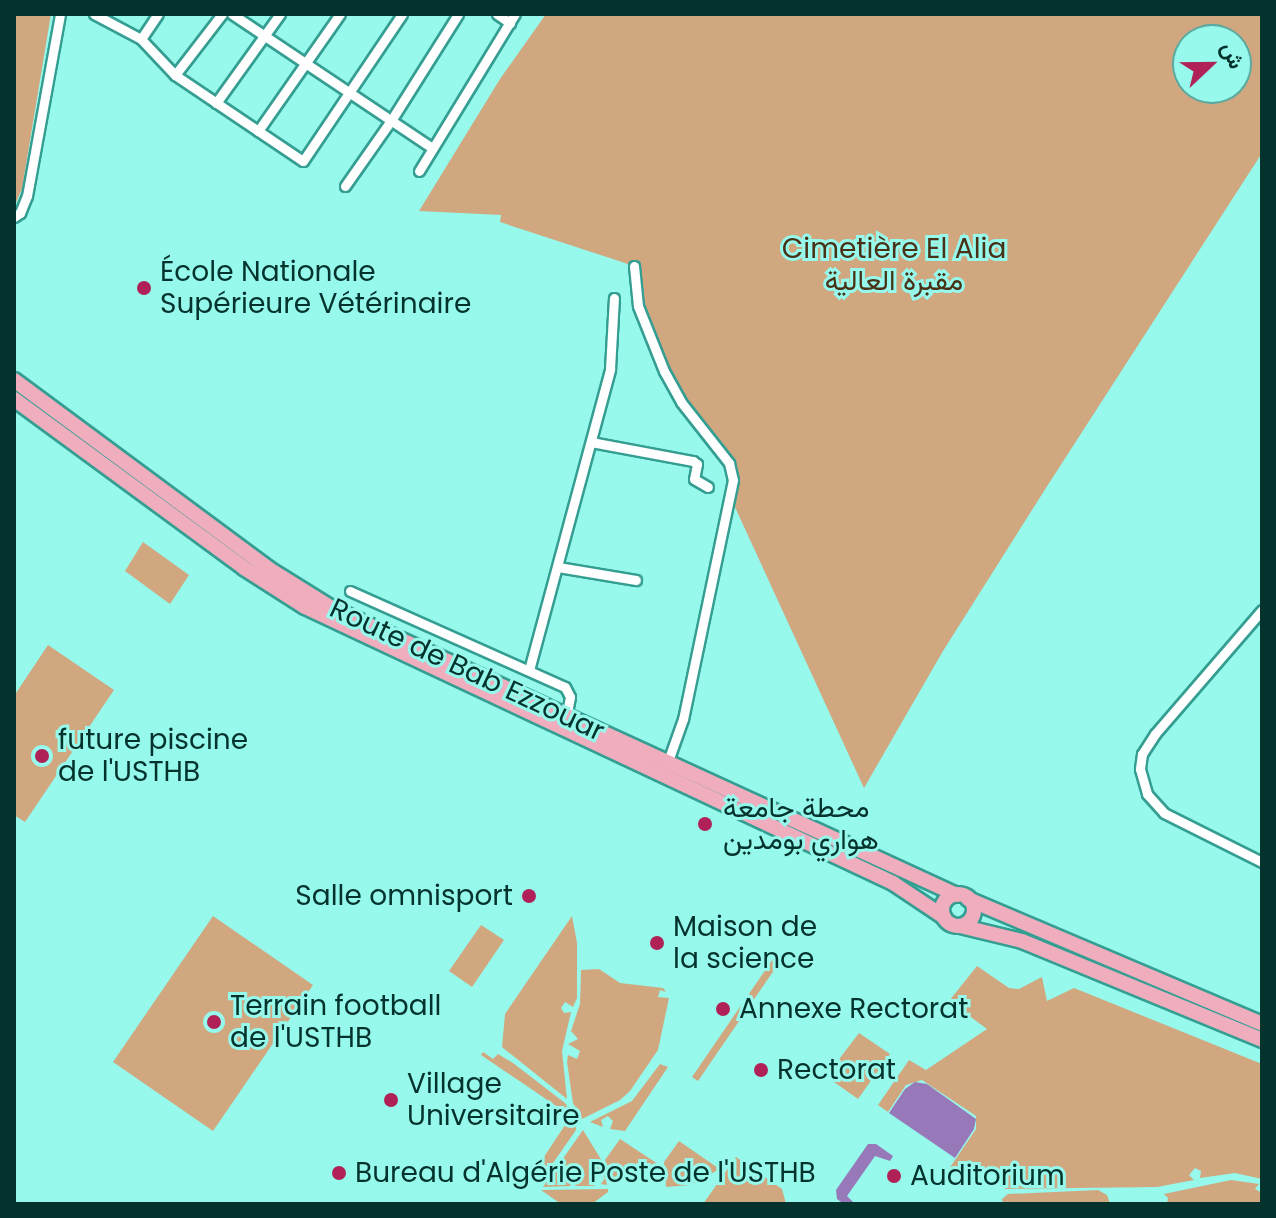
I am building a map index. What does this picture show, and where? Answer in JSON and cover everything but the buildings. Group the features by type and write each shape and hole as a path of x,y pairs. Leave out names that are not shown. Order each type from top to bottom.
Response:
{"main road":[{"name":"Route de Bab Ezzouar","path":"14,380 299,589 351,618 566,717 666,769"},
{"name":"Route de Bab Ezzouar","path":"14,399 244,568 305,607 739,803 1262,1024"},
{"name":"Route de Bab Ezzouar","path":"739,803 893,883 944,917"},
{"path":"960,926 973,915 963,897 946,900 944,917 951,925 1022,941 1262,1040"}],"street":[{"path":"14,217 20,213 27,196 60,14"},
{"path":"94,14 141,39 175,75 303,161 402,14"},
{"path":"141,39 158,14"},
{"path":"175,75 222,14"},
{"path":"232,14 350,90 432,148"},
{"path":"216,103 280,14"},
{"path":"258,131 340,14"},
{"path":"345,186 392,119 458,14"},
{"path":"419,171 513,19 497,14"},
{"path":"634,266 638,306 664,371 681,402 729,463 733,474 683,719 666,769"},
{"path":"529,670 610,369 614,298"},
{"path":"591,442 693,461 697,464 694,479 708,487"},
{"path":"558,567 636,580"},
{"path":"350,591 568,690 566,717"},
{"path":"1262,610 1155,734 1142,754 1140,769 1147,794 1164,813 1262,862"}],"green space":[{"path":"14,14 51,14 22,189 14,207"},
{"name":"Cimetière El Alia مقبرة العالية","path":"546,14 1262,14 1262,153 943,651 864,788 734,505 737,479 677,393 639,299 634,266 500,222 501,215 419,211 500,79"},
{"path":"143,542 189,575 170,604 125,571"},
{"name":"future piscine de l'USTHB","path":"48,645 114,690 25,822 14,815 14,696"},
{"name":"Terrain football de l'USTHB","path":"213,916 313,985 213,1131 113,1062"},
{"path":"572,916 577,943 577,998 573,1007 565,1002 561,1008 564,1013 571,1012 562,1051 567,1099 502,1047 505,1014"},
{"path":"481,925 504,940 472,987 449,971"},
{"path":"777,953 783,957 698,1081 692,1077"},
{"path":"977,966 1009,988 1019,989 1042,977 1047,1001 1074,988 1262,1064 1262,1179 1235,1173 1200,1178 1201,1171 1195,1168 1189,1175 1194,1180 1157,1187 1005,1189 1004,1180 997,1184 994,1181 997,1176 994,1171 986,1172 987,1181 983,1182 949,1169 976,1129 976,1116 922,1080 906,1085 888,1112 878,1105 909,1060 926,1070 987,1029 949,1001"},
{"path":"599,969 620,983 663,988 666,992 660,990 658,997 669,998 658,1050 630,1091 620,1100 582,1119 573,1103 567,1062 568,1055 577,1059 580,1051 568,1044 578,1039 571,1031 580,1004 581,970"},
{"path":"859,1033 890,1054 858,1099 834,1082 840,1058"},
{"path":"483,1052 493,1059 498,1054 513,1063 565,1103 576,1119 576,1130 544,1176 534,1172 571,1116 481,1055"},
{"path":"660,1064 668,1067 625,1131 610,1129 613,1121 608,1116 601,1120 603,1127 590,1122 632,1101"},
{"path":"583,1130 602,1161 607,1185 601,1184 605,1178 599,1172 593,1176 594,1186 575,1186 578,1178 574,1177 570,1186 543,1187"},
{"path":"620,1139 658,1164 611,1184 605,1160"},
{"path":"679,1141 720,1169 690,1185 666,1187 664,1162"},
{"path":"736,1157 782,1189 786,1204 703,1204"},
{"path":"1231,1180 1259,1184 1255,1189 1262,1193 1262,1204 1167,1204 1168,1198 1164,1194"},
{"path":"608,1189 592,1204 561,1204 541,1190"},
{"path":"1098,1190 1107,1195 1110,1204 1003,1204 1002,1199 1008,1194"}],"shaded area":[{"path":"915,1082 927,1084 976,1119 974,1129 955,1158 889,1113 905,1089"},
{"path":"868,1144 876,1144 893,1156 890,1161 875,1156 847,1196 855,1204 844,1204 837,1199 836,1190"}],"place":[{"name":"École Nationale Supérieure Vétérinaire","path":"144,288"},
{"name":"future piscine de l'USTHB","path":"42,756"},
{"name":"محطة جامعة هواري بومدين","path":"705,824"},
{"name":"Salle omnisport","path":"529,896"},
{"name":"Maison de la science","path":"657,943"},
{"name":"Annexe Rectorat","path":"723,1009"},
{"name":"Terrain football de l'USTHB","path":"214,1022"},
{"name":"Rectorat","path":"761,1070"},
{"name":"Village Universitaire","path":"391,1100"},
{"name":"Bureau d'Algérie Poste de l'USTHB","path":"339,1173"},
{"name":"Auditorium","path":"894,1176"}]}
